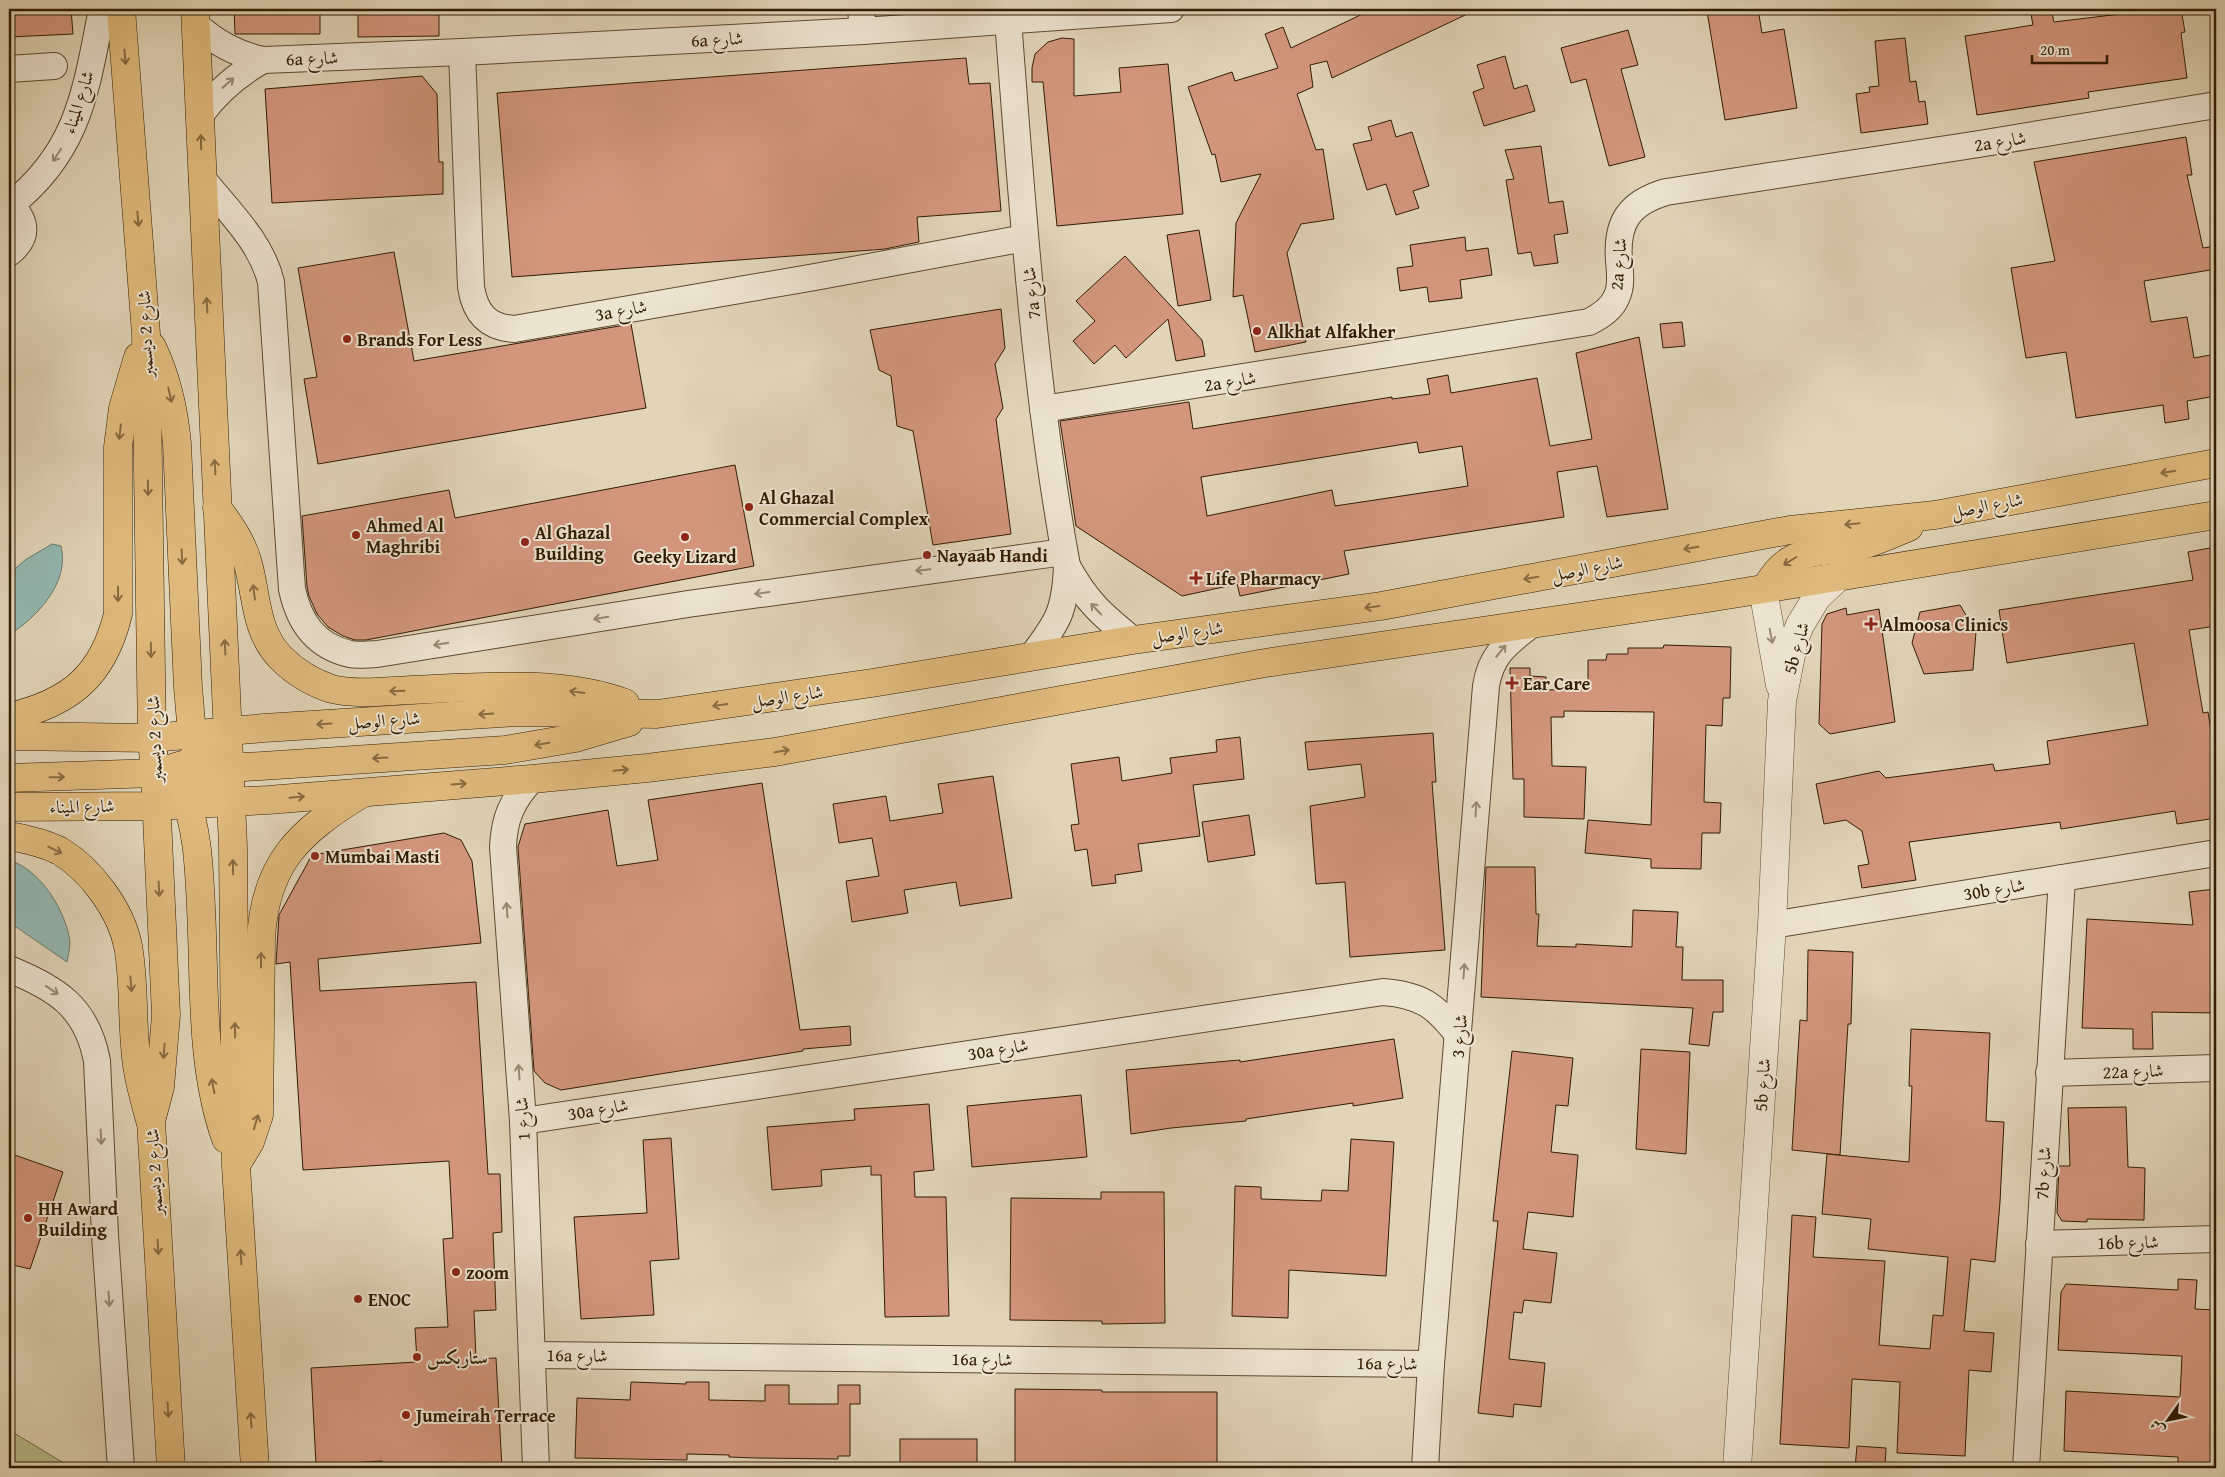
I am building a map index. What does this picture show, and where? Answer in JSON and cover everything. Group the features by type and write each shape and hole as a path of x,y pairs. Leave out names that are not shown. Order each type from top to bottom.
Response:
{"main road":[{"name":"شارع 2 ديسمبر","path":"121,9 146,334 152,738 174,783 155,806 166,1015 160,1087 151,1121 171,1468"},
{"path":"174,783 207,758 228,730 202,178 201,114 195,17"},
{"path":"146,334 168,387 174,415 188,687 207,758 231,802 236,1166 255,1468"},
{"path":"9,717 44,708 66,696 86,680 96,667 112,638 118,614 118,447 120,428 128,388 146,334"},
{"name":"شارع الوصل","path":"152,738 207,758 228,730 516,712 657,714 872,683 1133,640 1381,606 1790,530 1935,514 2216,463"},
{"path":"217,508 228,522 246,557 252,577 255,607 264,633 280,657 304,677 333,689 364,692 496,687 557,689 617,700 657,714"},
{"path":"1766,588 1778,570 1792,558 1862,545 1935,514"},
{"path":"9,778 107,775 174,783 231,802 532,779 647,768 775,752 1265,663 1837,578 2216,515"},
{"path":"188,687 193,704 199,710 207,713 215,711 222,705 227,684"},
{"path":"207,758 266,765 505,750 575,738 657,714"},
{"path":"9,736 152,738"},
{"path":"104,738 126,746 132,757 131,764 127,769 107,775"},
{"path":"266,765 250,773 247,780 248,788 253,794 268,800"},
{"path":"174,783 198,848 208,1053 217,1106 236,1166"},
{"path":"236,1166 250,1142 259,1115 261,939 262,915 268,892 277,869 290,849 303,835 333,811 365,791"},
{"name":"شارع الميناء","path":"9,807 155,806"},
{"path":"157,850 163,831 169,826 177,825 184,828 198,848"},
{"path":"9,836 32,840 60,852 87,872 117,915 128,944 136,1054 142,1092 151,1121"}],"street":[{"name":"شارع الميناء","path":"9,253 18,246 23,236 23,224 18,213 9,206 43,174 68,137 84,95 102,9"},
{"name":"6a شارع","path":"195,17 218,43 232,51 263,60 462,52 862,20 1008,20 1171,9"},
{"name":"7a شارع","path":"1008,20 1025,238 1043,409 1065,559 1066,590 1061,612 1056,623 1032,656"},
{"name":"3a شارع","path":"462,52 469,260 472,295 482,316 493,324 504,328 514,329 815,277 1025,238"},
{"name":"6a شارع","path":"201,114 222,88 248,68 263,60"},
{"path":"9,69 54,66"},
{"name":"2a شارع","path":"1043,409 1589,322 1601,316 1610,307 1617,295 1620,283 1618,244 1622,225 1632,209 1648,198 1666,192 1988,143 2216,105"},
{"path":"202,178 254,244 271,282 292,589 296,610 306,628 326,645 351,654 377,654 688,604 914,571 1065,559"},
{"name":"7a شارع","path":"1065,559 1078,588 1093,606 1133,640"},
{"name":"5b شارع","path":"1737,1468 1772,925 1782,701 1794,640 1800,625 1817,598 1837,578"},
{"name":"5b شارع","path":"1766,588 1765,601 1782,701"},
{"name":"شارع 3","path":"1425,1468 1431,1364 1488,674 1499,652 1533,622"},
{"name":"شارع 1","path":"532,779 519,793 509,810 504,828 503,847 523,1120 536,1468"},
{"name":"30b شارع","path":"1772,925 2216,853"},
{"name":"7b شارع","path":"2026,1468 2062,878"},
{"path":"9,969 48,986 61,996 83,1021 94,1047 97,1061 105,1235 121,1468"},
{"name":"30a شارع","path":"523,1120 1383,992 1400,993 1430,1005 1459,1028"},
{"name":"22a شارع","path":"2049,1073 2216,1068"},
{"name":"16b شارع","path":"2040,1244 2216,1239"},
{"name":"16a شارع","path":"533,1355 1431,1364"}],"green space":[{"path":"9,1430 72,1468 9,1468"}],"water":[{"path":"52,544 61,546 61,573 56,586 40,609 20,628 9,635 9,574 25,560"},
{"path":"9,860 21,865 41,882 57,905 68,930 70,942 67,962 9,922"}],"building":[{"path":"9,9 71,9 73,34 9,37"},
{"path":"234,9 320,9 320,34 235,34"},
{"path":"358,9 439,9 439,36 358,37"},
{"path":"1373,9 1478,9 1332,78 1327,61 1310,65 1313,87 1297,94 1316,150 1323,149 1334,219 1301,224 1287,253 1306,342 1255,352 1243,295 1233,297 1236,223 1261,174 1221,182 1215,154 1212,155 1188,87 1232,72 1235,81 1278,68 1265,34 1283,27 1291,48"},
{"path":"1719,9 1758,9 1762,33 1784,29 1797,108 1725,120 1707,11"},
{"path":"2030,9 2051,9 2054,22 2162,9 2181,9 2185,32 2181,33 2187,78 2088,92 2089,98 1977,115 1965,36 2033,25"},
{"path":"1628,30 1638,65 1621,69 1645,157 1609,166 1586,79 1571,83 1561,48"},
{"path":"1062,38 1074,39 1074,96 1121,92 1119,68 1168,64 1183,214 1057,226 1043,82 1032,82 1032,68 1035,54 1048,42"},
{"path":"1905,38 1910,82 1916,81 1919,102 1925,101 1928,124 1861,133 1856,94 1870,92 1869,87 1879,86 1875,41"},
{"path":"1505,56 1514,89 1527,85 1535,111 1484,126 1473,92 1484,88 1477,65"},
{"path":"966,58 969,84 990,83 1001,211 917,217 919,242 885,249 512,277 497,93"},
{"path":"422,76 437,94 439,162 443,162 443,194 272,203 265,89"},
{"path":"1391,120 1396,137 1412,132 1429,186 1413,191 1419,208 1396,215 1386,184 1367,190 1353,144 1372,140 1368,127"},
{"path":"2186,137 2192,175 2187,175 2203,248 2216,246 2216,269 2144,281 2151,322 2187,317 2194,358 2216,354 2216,396 2187,401 2189,419 2165,423 2163,405 2076,418 2066,352 2026,358 2011,268 2055,261 2034,162"},
{"path":"1541,146 1549,203 1563,201 1568,233 1554,235 1558,263 1534,266 1531,252 1518,254 1506,180 1514,179 1505,150"},
{"path":"1199,230 1211,300 1178,306 1167,235"},
{"path":"1465,237 1466,251 1488,248 1492,275 1460,280 1462,298 1429,302 1427,287 1400,291 1397,268 1413,266 1410,245"},
{"path":"394,252 414,361 631,324 646,408 318,464 304,379 317,377 298,268"},
{"path":"1125,256 1202,340 1205,356 1176,361 1168,319 1126,358 1115,345 1094,364 1073,341 1095,321 1076,301"},
{"path":"1001,309 1005,348 995,364 1003,408 996,419 1011,534 933,545 913,431 897,426 891,376 879,370 870,330"},
{"path":"1682,322 1685,346 1663,348 1660,324"},
{"path":"1639,337 1668,509 1607,517 1597,466 1557,472 1564,517 1344,551 1349,574 1240,596 1237,584 1182,596 1076,526 1060,421 1189,402 1193,429 1392,397 1392,399 1430,394 1427,379 1448,375 1451,393 1537,378 1550,446 1592,439 1576,353","holes":["1417,442 1419,453 1462,446 1468,486 1335,506 1332,490 1207,516 1201,477"]},
{"name":"Al Ghazal Building","path":"735,465 754,566 366,640 355,640 343,636 328,627 317,614 309,596 302,516 449,490 455,518"},
{"path":"2216,547 2216,626 2189,630 2203,713 2208,712 2216,761 2216,818 2177,824 2175,811 2061,829 2060,822 1909,842 1916,880 1862,888 1858,866 1869,864 1862,831 1846,820 1824,824 1816,784 1879,771 1886,778 1993,764 1995,771 2050,764 2047,741 2148,725 2134,643 2007,663 1999,610 2193,580 2188,552"},
{"path":"1960,605 1976,632 1973,670 1924,674 1912,643 1920,612"},
{"path":"1846,608 1847,615 1879,609 1895,722 1830,734 1819,724 1822,624 1827,614"},
{"path":"1664,645 1731,647 1730,698 1723,698 1722,726 1706,725 1704,802 1721,803 1720,833 1702,833 1701,869 1651,868 1651,859 1585,853 1588,820 1651,825 1654,712 1564,711 1564,717 1551,717 1552,766 1586,767 1584,819 1524,817 1524,779 1513,779 1510,668 1530,668 1530,676 1546,677 1546,690 1588,689 1588,660 1606,660 1607,654 1628,654 1628,648 1663,648"},
{"path":"1433,733 1436,782 1432,782 1445,950 1350,957 1345,882 1316,884 1310,806 1365,797 1361,764 1308,770 1305,742"},
{"path":"1240,737 1244,779 1193,785 1200,836 1138,844 1142,871 1115,875 1116,883 1092,886 1087,849 1075,851 1071,825 1079,824 1071,764 1119,757 1122,781 1172,773 1170,758 1217,752 1216,740"},
{"path":"993,776 1012,898 960,906 956,882 904,890 908,913 852,922 846,881 879,876 872,838 839,843 833,804 886,796 890,821 943,813 938,784"},
{"path":"762,783 800,1030 850,1026 851,1045 803,1049 803,1051 561,1090 545,1083 534,1071 518,847 525,824 608,810 617,866 658,860 648,800"},
{"path":"1249,815 1255,855 1208,862 1202,822"},
{"path":"444,833 461,840 472,861 481,943 318,959 320,991 476,982 488,1174 500,1174 502,1232 493,1233 496,1310 474,1311 476,1359 496,1358 502,1468 382,1468 382,1461 316,1465 311,1368 417,1362 415,1328 448,1327 443,1239 453,1238 449,1161 303,1170 290,962 276,964 279,915 312,855"},
{"path":"1486,867 1535,867 1536,914 1539,914 1537,946 1576,947 1576,944 1632,947 1633,910 1678,912 1676,947 1683,947 1682,980 1723,980 1723,1012 1713,1012 1709,1046 1689,1044 1693,1008 1481,997"},
{"path":"2216,889 2216,1013 2152,1012 2153,1049 2133,1049 2133,1029 2082,1028 2087,919 2193,925 2189,892"},
{"path":"1808,950 1853,952 1851,1024 1848,1024 1840,1155 1792,1150 1800,1020 1807,1021"},
{"path":"1911,1029 1990,1033 1986,1121 2004,1122 1995,1262 1971,1259 1964,1331 1994,1333 1991,1372 1969,1370 1965,1456 1897,1453 1900,1382 1852,1379 1849,1448 1780,1444 1792,1215 1816,1217 1813,1257 1885,1261 1879,1345 1930,1349 1933,1315 1943,1316 1948,1257 1868,1249 1871,1219 1822,1214 1827,1154 1909,1162 1912,1086 1909,1086"},
{"path":"1394,1039 1403,1098 1353,1106 1353,1103 1246,1119 1246,1121 1131,1134 1126,1070 1240,1060 1240,1062"},
{"path":"1641,1049 1690,1052 1686,1154 1636,1149"},
{"path":"1512,1051 1573,1058 1568,1106 1556,1105 1551,1152 1578,1155 1573,1217 1528,1212 1523,1249 1557,1253 1551,1303 1524,1300 1522,1313 1514,1312 1509,1359 1545,1363 1541,1407 1514,1404 1513,1417 1478,1413 1498,1221 1493,1221"},
{"path":"1081,1095 1087,1157 972,1167 967,1106"},
{"path":"929,1104 934,1170 914,1172 915,1197 946,1197 949,1316 885,1317 881,1175 871,1175 871,1166 821,1170 822,1186 772,1190 767,1127 855,1120 854,1109"},
{"path":"2126,1107 2128,1167 2145,1168 2144,1220 2087,1219 2087,1222 2062,1221 2057,1213 2059,1166 2070,1166 2068,1108"},
{"path":"671,1138 679,1259 650,1261 654,1315 581,1319 574,1217 647,1213 643,1140"},
{"path":"1351,1139 1394,1142 1386,1276 1289,1270 1288,1318 1232,1316 1235,1186 1261,1187 1261,1199 1321,1201 1322,1190 1348,1191"},
{"name":"HH Award Building","path":"9,1153 63,1172 30,1269 9,1264"},
{"path":"1101,1192 1164,1192 1165,1323 1102,1324 1102,1321 1010,1320 1011,1198 1101,1199"},
{"path":"2178,1279 2197,1280 2195,1309 2216,1310 2216,1468 2178,1468 2178,1457 2064,1451 2066,1391 2180,1397 2182,1356 2058,1350 2061,1292 2066,1284 2178,1290"},
{"path":"631,1382 686,1384 686,1382 709,1382 709,1400 765,1401 765,1385 789,1385 789,1404 838,1404 838,1385 860,1385 860,1404 850,1404 850,1456 838,1456 838,1459 757,1458 687,1454 687,1460 575,1458 577,1398 630,1400"},
{"path":"1015,1389 1102,1390 1102,1392 1217,1392 1217,1468 1015,1468"},
{"path":"900,1439 977,1439 977,1468 900,1468"},
{"path":"1857,1446 1886,1448 1885,1468 1855,1468"}],"place":[{"name":"Alkhat Alfakher","path":"1257,331"},
{"name":"Brands For Less","path":"347,339"},
{"name":"Al Ghazal Commercial Complex","path":"749,507"},
{"name":"Ahmed Al Maghribi","path":"356,535"},
{"name":"Geeky Lizard","path":"685,537"},
{"name":"Al Ghazal Building","path":"525,542"},
{"name":"Nayaab Handi","path":"927,555"},
{"name":"Life Pharmacy","path":"1196,578"},
{"name":"Almoosa Clinics","path":"1871,624"},
{"name":"Ear Care","path":"1512,683"},
{"name":"Mumbai Masti","path":"315,856"},
{"name":"HH Award Building","path":"28,1218"},
{"name":"zoom","path":"456,1272"},
{"name":"ENOC","path":"358,1299"},
{"name":"ستاربكس","path":"417,1357"},
{"name":"Jumeirah Terrace","path":"406,1415"}]}
